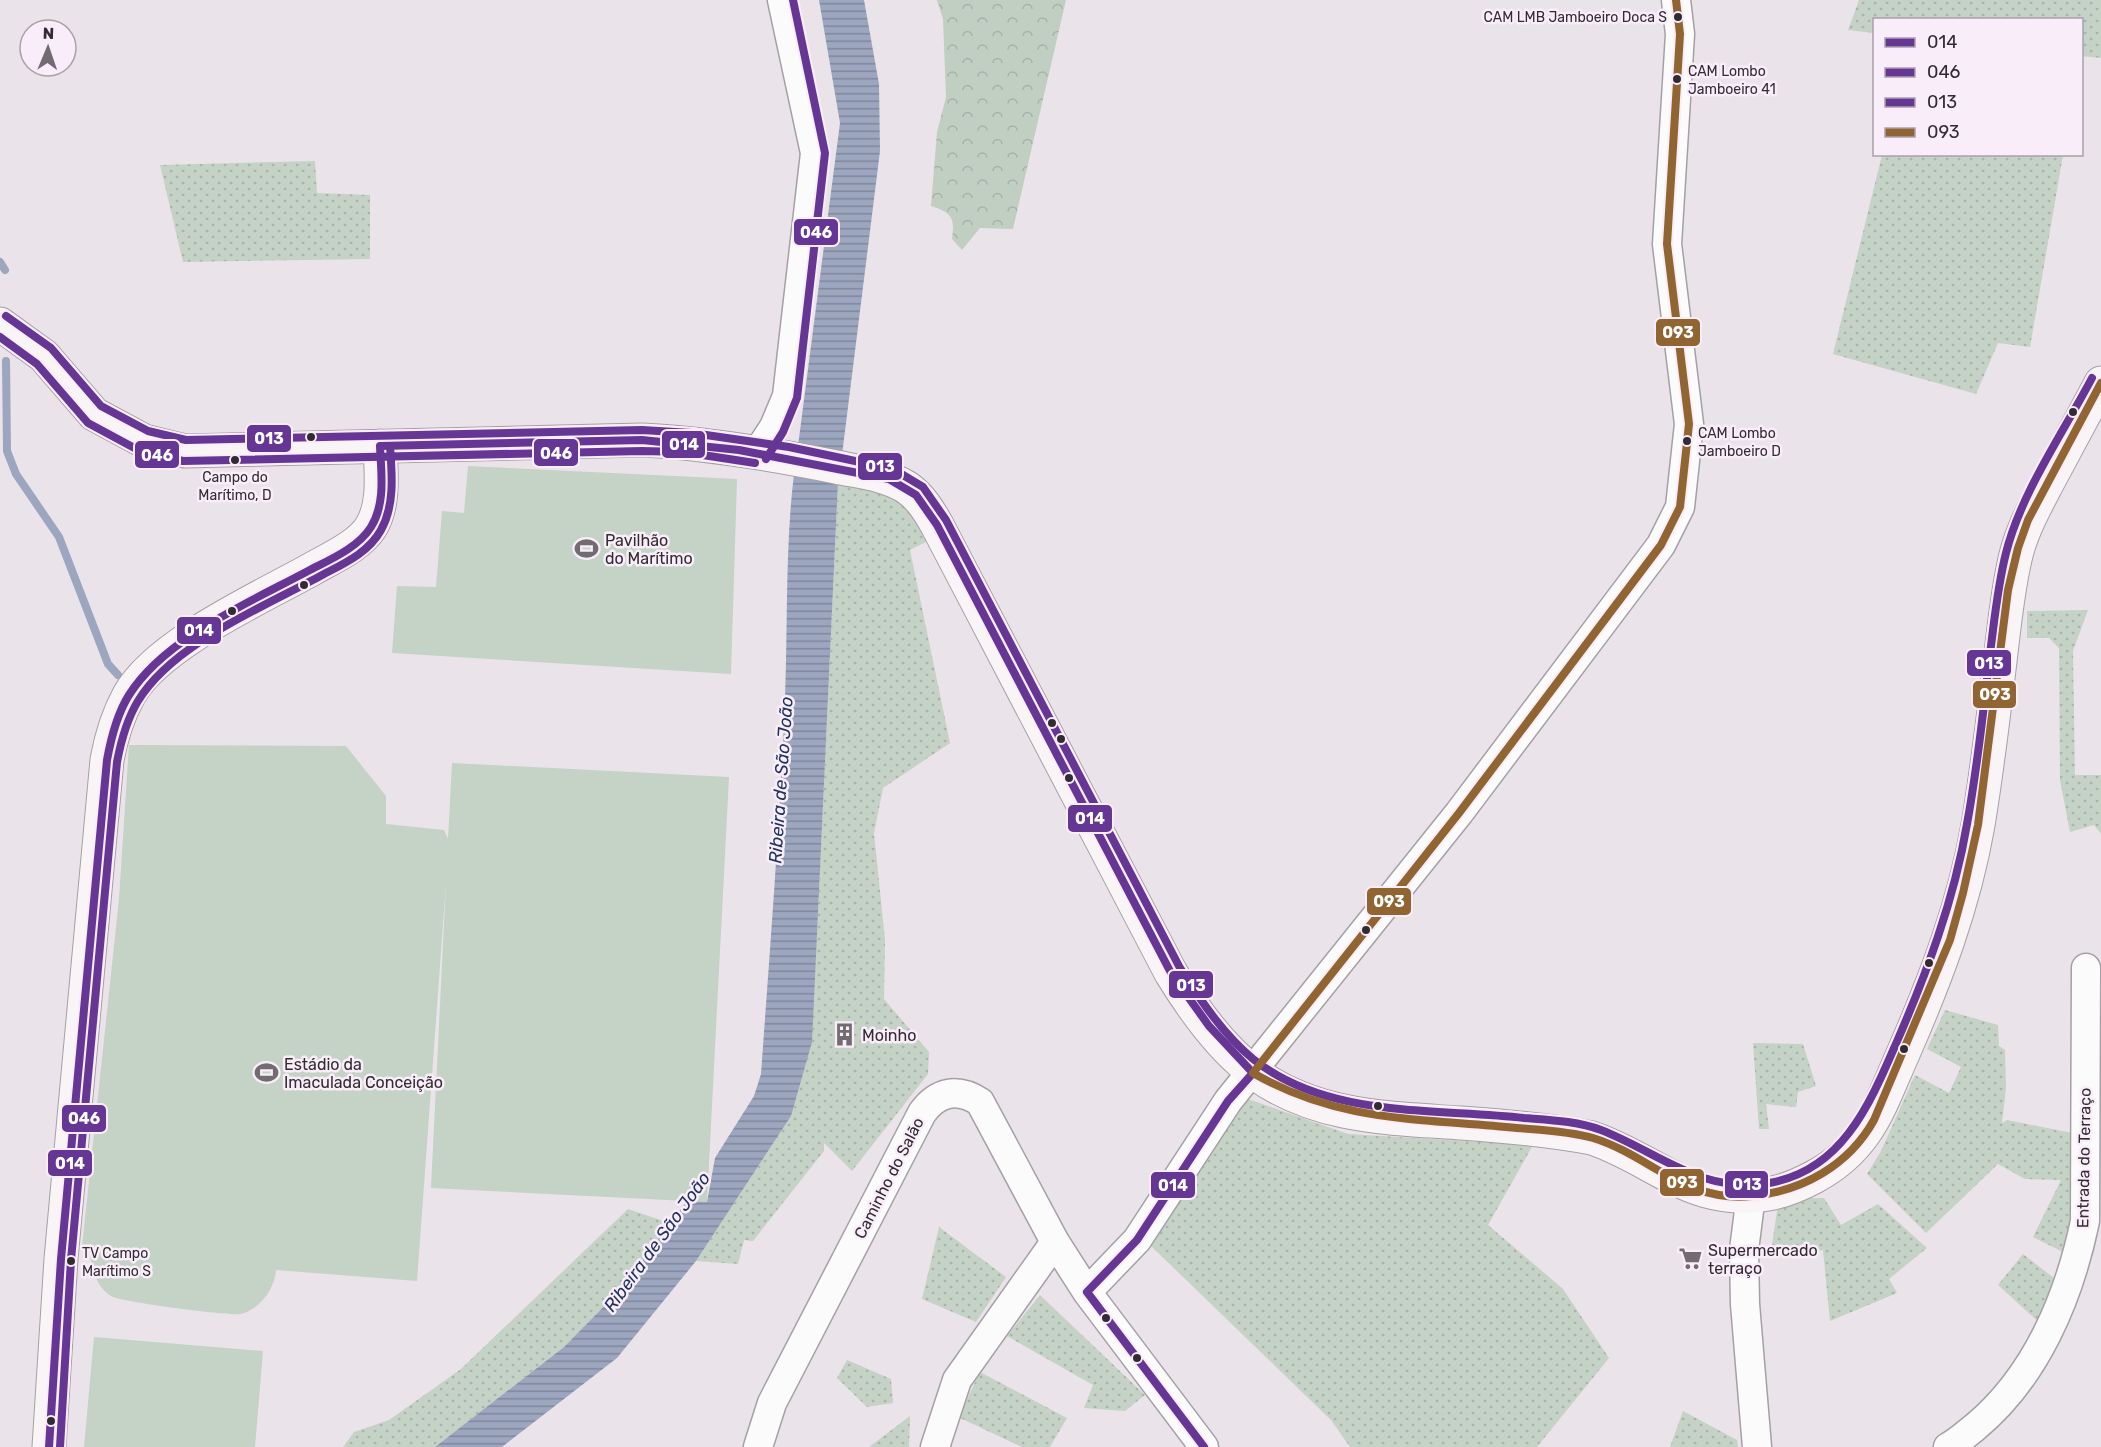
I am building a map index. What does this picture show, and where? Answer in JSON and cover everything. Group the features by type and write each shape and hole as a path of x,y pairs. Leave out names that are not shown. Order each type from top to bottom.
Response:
{"main road":[{"path":"0,324 44,356 94,414 144,441 185,452 642,440 684,442 796,459 887,478 908,488 925,505 1171,974 1189,1002 1224,1045 1253,1072 1275,1087 1300,1098 1349,1113 1592,1138 1612,1145 1683,1185 1728,1196 1772,1194 1797,1186 1836,1164 1857,1146 1874,1120 1950,940 1975,837 2008,590 2018,548 2028,520 2101,383"},
{"path":"49,1447 61,1259 107,760 119,718 129,694 142,678 181,645 320,564 363,536 370,528 379,507 380,446"}],"street":[{"path":"757,453 774,428 787,396 815,153 782,0"},
{"path":"1087,1292 1137,1240 1228,1101 1460,813 1661,545 1676,517 1684,476 1689,424 1668,244 1680,34 1676,0"},
{"name":"Entrada do Terraço","path":"1948,1447 1992,1413 2030,1364 2049,1332 2077,1260 2085,1221 2086,968"},
{"name":"Caminho do Salão","path":"758,1447 772,1403 922,1113 932,1100 943,1094 957,1093 980,1102 1055,1242 1087,1292 1204,1447"},
{"path":"1751,1195 1744,1250 1745,1304 1757,1447"},
{"path":"935,1447 957,1380 1055,1242"}],"shaded area":[{"path":"1859,0 2101,0 2101,58 2083,56 2083,18 1873,18 1873,33 1848,30"},
{"path":"1882,156 2063,156 2030,347 1998,343 1976,394 1833,354"},
{"path":"315,161 317,193 370,195 370,259 183,262 160,165"},
{"name":"Pavilhão do Marítimo","path":"468,466 737,479 731,674 392,653 397,586 436,587 442,511 464,513"},
{"path":"838,482 901,498 928,541 910,550 950,743 883,788 874,833 885,940 884,999 929,1052 928,1074 852,1171 824,1143 824,1151 753,1241 744,1240 738,1264 696,1261 791,1116 817,932"},
{"path":"2088,610 2073,651 2075,775 2101,775 2101,834 2094,825 2070,832 2060,780 2059,648 2049,638 2027,638 2027,611"},
{"path":"129,745 346,746 386,796 386,824 444,830 448,839 452,763 729,777 707,1202 431,1188 446,883 417,1281 276,1270 273,1284 265,1297 254,1308 240,1314 197,1311 134,1302 111,1296 101,1287 94,1274 90,1247 82,1247 119,899"},
{"path":"1945,1010 1998,1025 1999,1046 2005,1050 2006,1088 2002,1123 2007,1120 2072,1133 2075,1158 2069,1255 2033,1237 2061,1180 2025,1179 1998,1164 1926,1233 1867,1174 1881,1151 1915,1075 1949,1093 1961,1067 1927,1049"},
{"path":"1753,1043 1803,1044 1816,1086 1798,1092 1796,1107 1766,1104 1769,1129 1759,1129"},
{"path":"1248,1099 1348,1134 1533,1145 1488,1225 1563,1289 1609,1358 1537,1447 1350,1447 1331,1420 1149,1244"},
{"path":"1779,1198 1824,1198 1841,1225 1878,1204 1927,1248 1889,1279 1897,1293 1830,1321 1823,1250 1770,1258"},
{"path":"628,1209 672,1224 620,1290 564,1347 435,1447 343,1447 354,1432 389,1420 461,1369"},
{"path":"939,1227 1006,1277 976,1322 922,1299"},
{"path":"2023,1254 2063,1285 2044,1327 1998,1285"},
{"path":"1040,1295 1145,1395 1125,1411 1084,1408 1093,1385 1007,1336"},
{"path":"94,1337 263,1351 255,1447 84,1447"},
{"path":"847,1360 891,1379 893,1403 867,1407 837,1378"},
{"path":"980,1372 1067,1418 1050,1447 1022,1447 958,1417"},
{"path":"1683,1411 1737,1440 1738,1447 1670,1447"},
{"path":"910,1416 909,1447 869,1447"}],"green space":[{"path":"937,0 1066,0 1013,229 980,228 962,250 952,239 953,226 948,214 931,206 937,132 946,97 943,19"}],"water":[{"path":"819,0 864,0 879,84 880,151 842,455 798,446 840,123"},
{"name":"Ribeira de São João","path":"794,474 838,482 812,1042 791,1116 696,1261 617,1358 502,1447 435,1447 564,1347 620,1290 687,1201 707,1202 715,1158 754,1096 761,1074 778,838 785,697 789,530"}],"waterway":[{"path":"0,262 5,270"},
{"path":"6,361 7,451 16,474 59,537 108,664 118,675"}],"transit line":[{"name":"046","path":"766,459 783,432 797,398 825,153 793,0"},
{"name":"093","path":"1676,0 1680,34 1667,244 1689,424 1680,507 1661,545 1459,813 1253,1073 1285,1089 1349,1110 1381,1116 1555,1131 1593,1138 1614,1146 1688,1185 1728,1196 1752,1196 1789,1188 1806,1182 1838,1163 1864,1136 1874,1120 1950,940 1978,825 2008,590 2018,548 2028,520 2101,383"},
{"name":"013","path":"6,316 51,348 101,406 148,431 186,440 642,430 692,433 789,447 893,469 923,487 946,520 1180,968 1222,1028 1253,1059 1282,1078 1314,1092 1348,1101 1418,1111 1553,1120 1592,1127 1702,1177 1722,1183 1745,1185 1769,1183 1794,1176 1815,1165 1834,1150 1863,1113 1895,1046 1918,992 1955,881 1974,783 1996,607 2006,553 2032,486 2092,378"},
{"name":"046","path":"0,337 37,364 88,423 140,451 183,461 642,451 683,452 755,463"},
{"name":"014","path":"380,446 642,440 739,450 889,479 916,495 937,525 1171,973 1209,1026 1253,1073"},
{"name":"014","path":"49,1447 61,1259 107,760 115,726 129,695 145,675 186,639 210,623 342,553 359,541 371,527 379,508 382,477 380,446"},
{"name":"046","path":"60,1447 71,1260 117,762 125,730 138,701 154,680 174,661 222,628 340,566 370,545 381,530 389,510 392,489 390,446"},
{"name":"014","path":"1087,1292 1137,1240 1228,1101 1253,1073"},
{"name":"014","path":"1087,1292 1204,1447"}],"place":[{"name":"CAM LMB Jamboeiro Doca S","path":"1678,17"},
{"name":"CAM Lombo Jamboeiro 41","path":"1677,79"},
{"name":"CAM Lombo Jamboeiro D","path":"1687,441"},
{"name":"Campo do Marítimo, D","path":"235,460"},
{"name":"Pavilhão do Marítimo","path":"587,549"},
{"name":"Moinho","path":"844,1035"},
{"name":"Estádio da Imaculada Conceição","path":"266,1073"},
{"name":"Supermercado terraço","path":"1690,1259"},
{"name":"TV Campo Marítimo S","path":"71,1261"}]}
